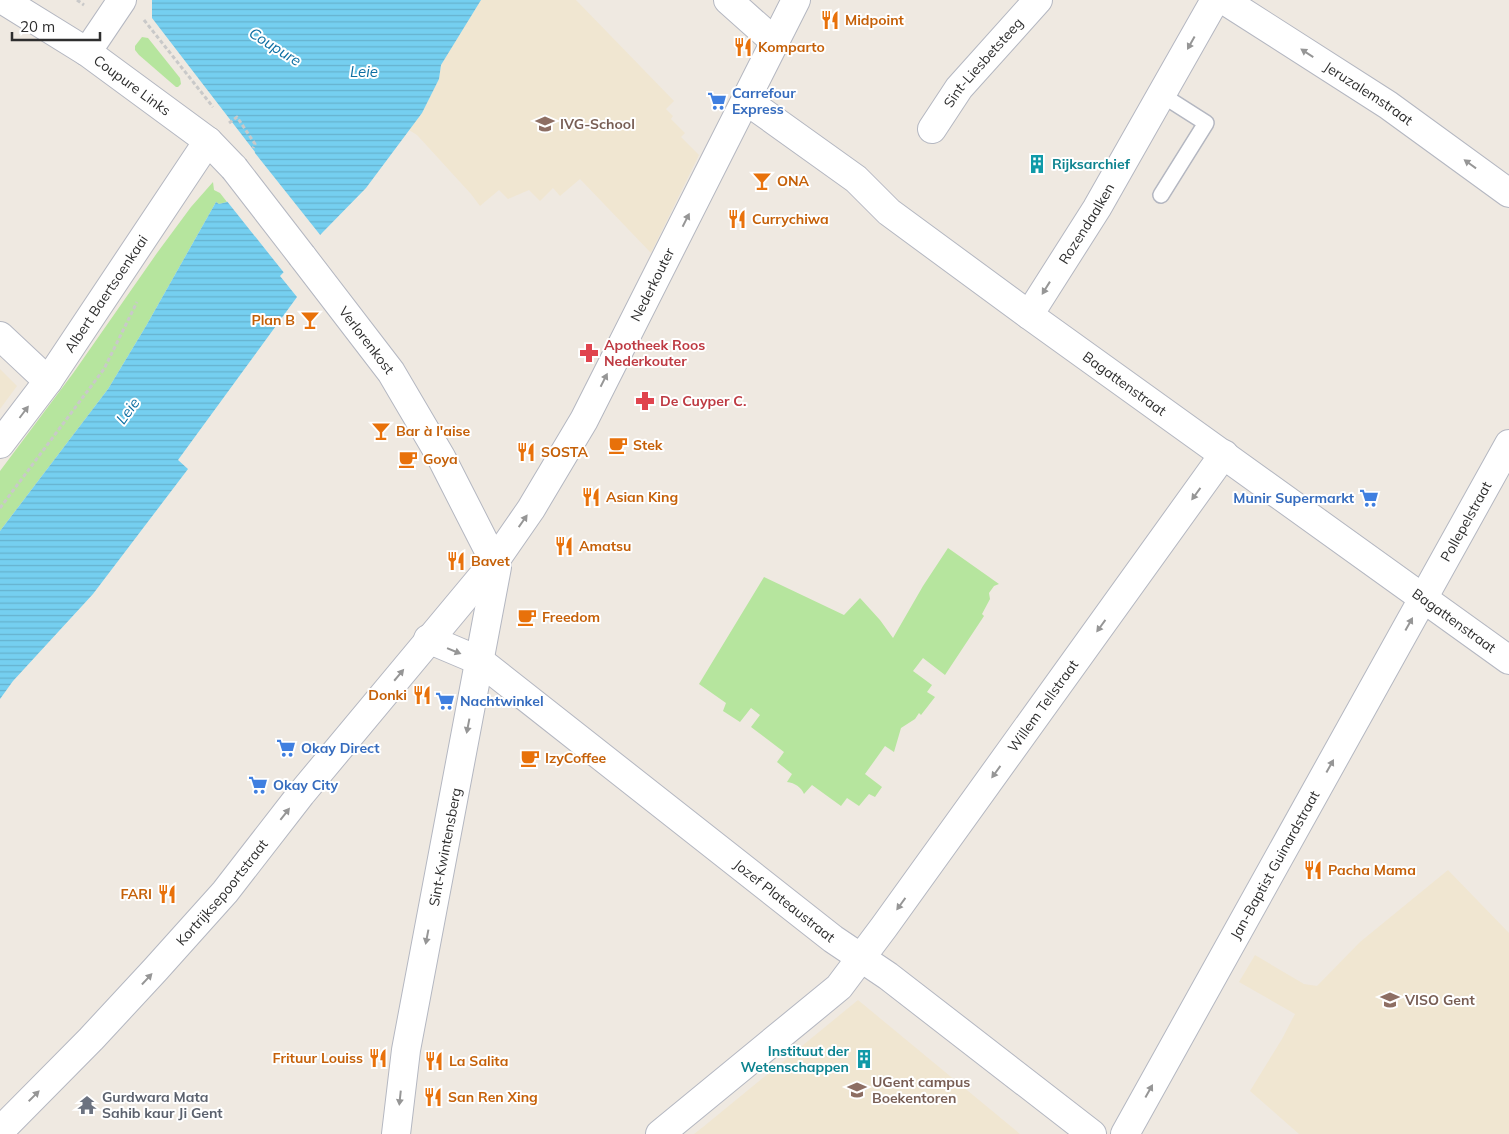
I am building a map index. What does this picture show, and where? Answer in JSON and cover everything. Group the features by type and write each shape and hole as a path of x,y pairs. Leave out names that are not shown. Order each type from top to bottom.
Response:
{"street":[{"name":"Coupure Links","path":"3,0 87,52 208,142"},
{"path":"728,0 774,42"},
{"name":"Nederkouter","path":"495,560 531,509 584,420 746,103 796,0"},
{"name":"Sint-Liesbetsteeg","path":"932,130 958,88 1038,0"},
{"name":"Rozendaalken","path":"1029,315 1097,208 1215,0"},
{"name":"Jeruzalemstraat","path":"1224,0 1388,105 1509,193"},
{"path":"87,52 131,8"},
{"name":"Bagattenstraat","path":"746,103 754,106 856,179 889,212 1029,315 1509,660"},
{"name":"Verlorenkost","path":"208,142 234,168 391,372 442,457 495,560"},
{"name":"Albert Baertsoenkaai","path":"0,444 48,381 208,142"},
{"path":"0,336 48,381"},
{"name":"Pollepelstraat","path":"1423,598 1509,444"},
{"name":"Willem Tellstraat","path":"660,1134 839,987 1224,454"},
{"name":"Kortrijksepoortstraat","path":"0,1131 98,1032 218,899 300,794 495,560"},
{"name":"Sint-Kwintensberg","path":"396,1134 406,1050 498,567 495,560"},
{"name":"Jan-Baptist Guinardstraat","path":"1126,1134 1423,598"},
{"path":"428,639 480,661"},
{"name":"Jozef Plateaustraat","path":"480,661 833,939 888,976 1092,1134"}],"lane":[{"path":"1162,95 1206,123 1162,195"}],"path":[{"path":"131,8 215,110"},
{"path":"236,117 255,144"},
{"path":"0,508 104,369 138,301"}],"shaded area":[{"name":"IVG-School","path":"481,0 576,0 674,101 666,109 673,116 671,119 685,133 681,137 699,155 651,253 580,179 560,196 553,188 540,201 529,190 508,199 499,190 480,206 417,135 409,130 422,113 439,79 441,65"},
{"path":"0,369 17,386 0,409"},
{"name":"VISO Gent","path":"1448,870 1509,933 1509,1134 1299,1134 1250,1091 1295,1014 1239,982 1255,955 1304,984 1317,986 1360,942"},
{"name":"UGent campus Boekentoren","path":"858,1000 1020,1134 694,1134 703,1127"}],"green space":[{"path":"142,37 148,38 180,78 181,84 178,87 135,50 135,46"},
{"path":"213,182 214,190 220,193 227,202 219,204 216,202 108,389 0,531 0,471 74,372 157,253 191,207"},
{"path":"948,548 999,584 994,586 989,593 990,599 982,614 984,616 945,675 923,658 913,671 932,685 927,692 935,697 921,715 919,713 915,719 901,728 894,752 885,746 865,774 882,787 875,797 869,794 859,806 847,798 841,806 812,785 804,794 793,783 787,782 792,774 777,762 784,752 751,727 760,715 751,708 740,722 723,711 726,703 699,684 764,577 844,615 860,598 893,638 923,586"}],"water":[{"name":"Leie","path":"152,0 481,0 441,65 439,79 422,113 366,188 280,276 297,297 178,460 188,469 93,594 13,681 0,699 0,531 108,389 216,202 219,204 227,202 255,152 152,18"}],"pier":[{"path":"247,143 321,236 285,274 226,200 252,152 246,145"}],"place":[{"name":"Midpoint","path":"830,20"},
{"name":"Komparto","path":"743,47"},
{"name":"Carrefour Express","path":"717,101"},
{"name":"IVG-School","path":"545,124"},
{"name":"Rijksarchief","path":"1037,164"},
{"name":"ONA","path":"762,181"},
{"name":"Currychiwa","path":"737,219"},
{"name":"Plan B","path":"310,320"},
{"name":"Apotheek Roos Nederkouter","path":"589,353"},
{"name":"De Cuyper C.","path":"645,401"},
{"name":"Bar à l'aise","path":"381,431"},
{"name":"Stek","path":"618,445"},
{"name":"SOSTA","path":"526,452"},
{"name":"Goya","path":"408,459"},
{"name":"Asian King","path":"591,497"},
{"name":"Munir Supermarkt","path":"1369,498"},
{"name":"Amatsu","path":"564,546"},
{"name":"Bavet","path":"456,561"},
{"name":"Freedom","path":"527,617"},
{"name":"Donki","path":"422,695"},
{"name":"Nachtwinkel","path":"445,701"},
{"name":"Okay Direct","path":"286,748"},
{"name":"IzyCoffee","path":"530,758"},
{"name":"Okay City","path":"258,785"},
{"name":"Pacha Mama","path":"1313,870"},
{"name":"FARI","path":"167,894"},
{"name":"VISO Gent","path":"1390,1000"},
{"name":"Frituur Louiss","path":"378,1058"},
{"name":"Instituut der Wetenschappen","path":"864,1059"},
{"name":"La Salita","path":"434,1061"},
{"name":"UGent campus Boekentoren","path":"857,1090"},
{"name":"San Ren Xing","path":"433,1097"},
{"name":"Gurdwara Mata Sahib kaur Ji Gent","path":"87,1105"}],"water label":[{"name":"Coupure","path":"275,47"}]}
